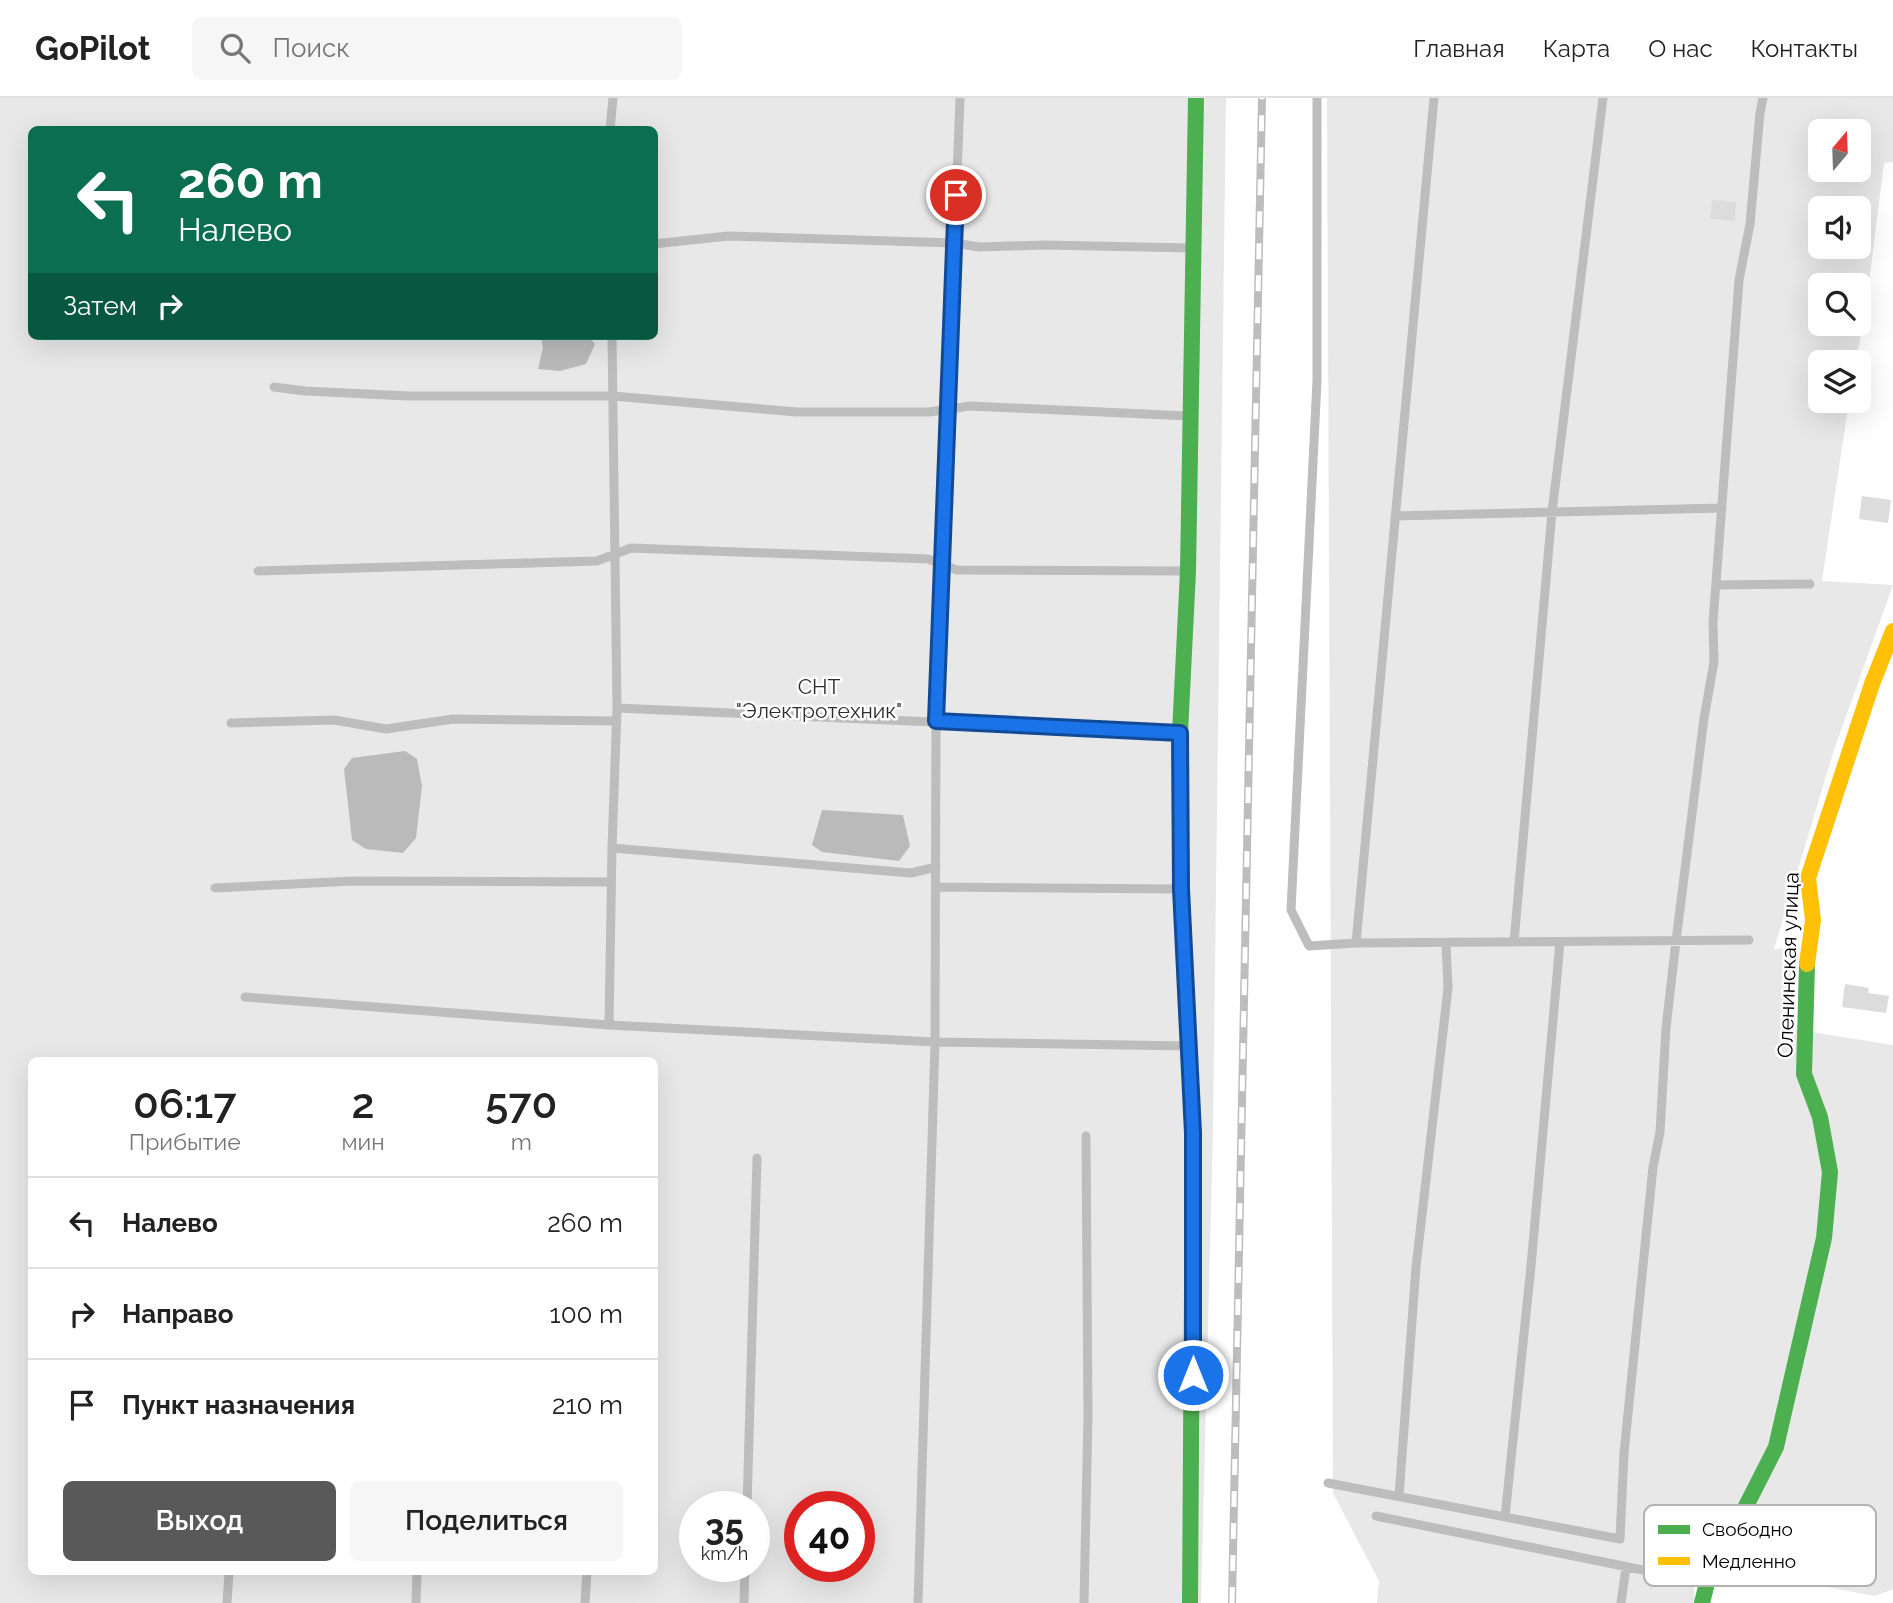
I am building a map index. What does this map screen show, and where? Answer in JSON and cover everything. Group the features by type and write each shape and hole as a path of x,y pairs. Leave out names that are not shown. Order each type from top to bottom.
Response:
{"street":[{"path":"1189,1603 1193,1402 1193,1146 1191,1046 1181,889 1180,733 1188,571 1196,98"},
{"name":"Оленинская улица","path":"1747,1505 1776,1447 1824,1238 1830,1172 1820,1117 1804,1074 1806,972 1813,920 1808,878 1872,684 1893,631"},
{"name":"Оленинская улица","path":"1702,1603 1706,1586"}],"lane":[{"path":"610,126 613,98"},
{"path":"918,1603 935,1042 936,721 960,98"},
{"path":"1317,98 1317,381 1291,910 1309,947 1356,943 1749,940"},
{"path":"1356,943 1434,98"},
{"path":"1514,942 1552,512 1603,98"},
{"path":"1328,1483 1620,1539 1624,1453 1653,1167 1660,1132 1666,1028 1704,718 1714,662 1713,622 1740,280 1750,224 1763,98"},
{"path":"658,244 728,236 954,243 979,247 1045,245 1192,248"},
{"path":"609,1025 617,720 612,340"},
{"path":"274,387 408,396 613,396 797,412 929,412 970,406 1190,416"},
{"path":"1395,516 1722,508"},
{"path":"258,571 597,561 631,548 928,559 957,570 1188,571"},
{"path":"1716,585 1810,584"},
{"path":"617,708 1180,733"},
{"path":"231,723 334,720 386,729 453,719 617,720"},
{"path":"612,848 911,873 936,867"},
{"path":"215,888 352,881 611,882"},
{"path":"936,887 1181,889"},
{"path":"1505,1517 1560,942"},
{"path":"1399,1496 1416,1267 1448,988 1446,943"},
{"path":"245,997 609,1025 935,1042 1191,1046"},
{"path":"1084,1603 1088,1416 1086,1136"},
{"path":"747,1491 757,1158"},
{"path":"1376,1516 1644,1571"},
{"path":"1621,1603 1626,1567"},
{"path":"227,1603 229,1575"},
{"path":"416,1575 416,1603"},
{"path":"585,1603 587,1575"},
{"path":"744,1603 745,1582"}],"green space":[{"name":"СНТ \"Электротехник\"","path":"0,98 1226,98 1213,1130 1201,1603 0,1603"},
{"path":"1327,98 1893,98 1893,162 1884,163 1870,273 1808,273 1808,336 1861,336 1858,350 1808,350 1808,413 1847,413 1822,581 1893,585 1834,750 1774,949 1795,948 1787,1028 1893,1045 1893,1589 1875,1596 1821,1586 1876,1586 1876,1505 1644,1505 1644,1586 1694,1586 1695,1603 1377,1603 1379,1581 1333,1493"}],"shaded area":[{"path":"542,340 592,340 595,344 586,364 560,371 538,369 543,348"},
{"path":"405,751 417,759 422,786 416,838 403,853 366,849 352,840 344,769 352,758"},
{"path":"822,810 903,815 910,846 899,861 822,852 812,845"}],"building":[{"path":"1712,200 1736,202 1735,221 1710,219"},
{"path":"1862,496 1891,500 1888,523 1859,519"},
{"path":"1845,984 1869,988 1868,993 1889,996 1886,1013 1842,1007"}],"railway":[{"path":"1232,1603 1262,98"}],"traffic: fast":[{"path":"1180,780 1188,571 1196,98"},
{"path":"1747,1505 1776,1447 1824,1238 1830,1172 1820,1117 1804,1074 1807,964"},
{"path":"1188,1031 1193,1133 1190,1603"},
{"path":"1702,1603 1706,1586"}],"traffic: slow":[{"path":"1807,964 1813,920 1808,878 1872,684 1893,631"},
{"path":"1180,780 1181,889 1188,1031"}],"route":[{"path":"956,195 936,721 1180,733 1181,889 1191,1046 1193,1133 1193,1375"}]}
